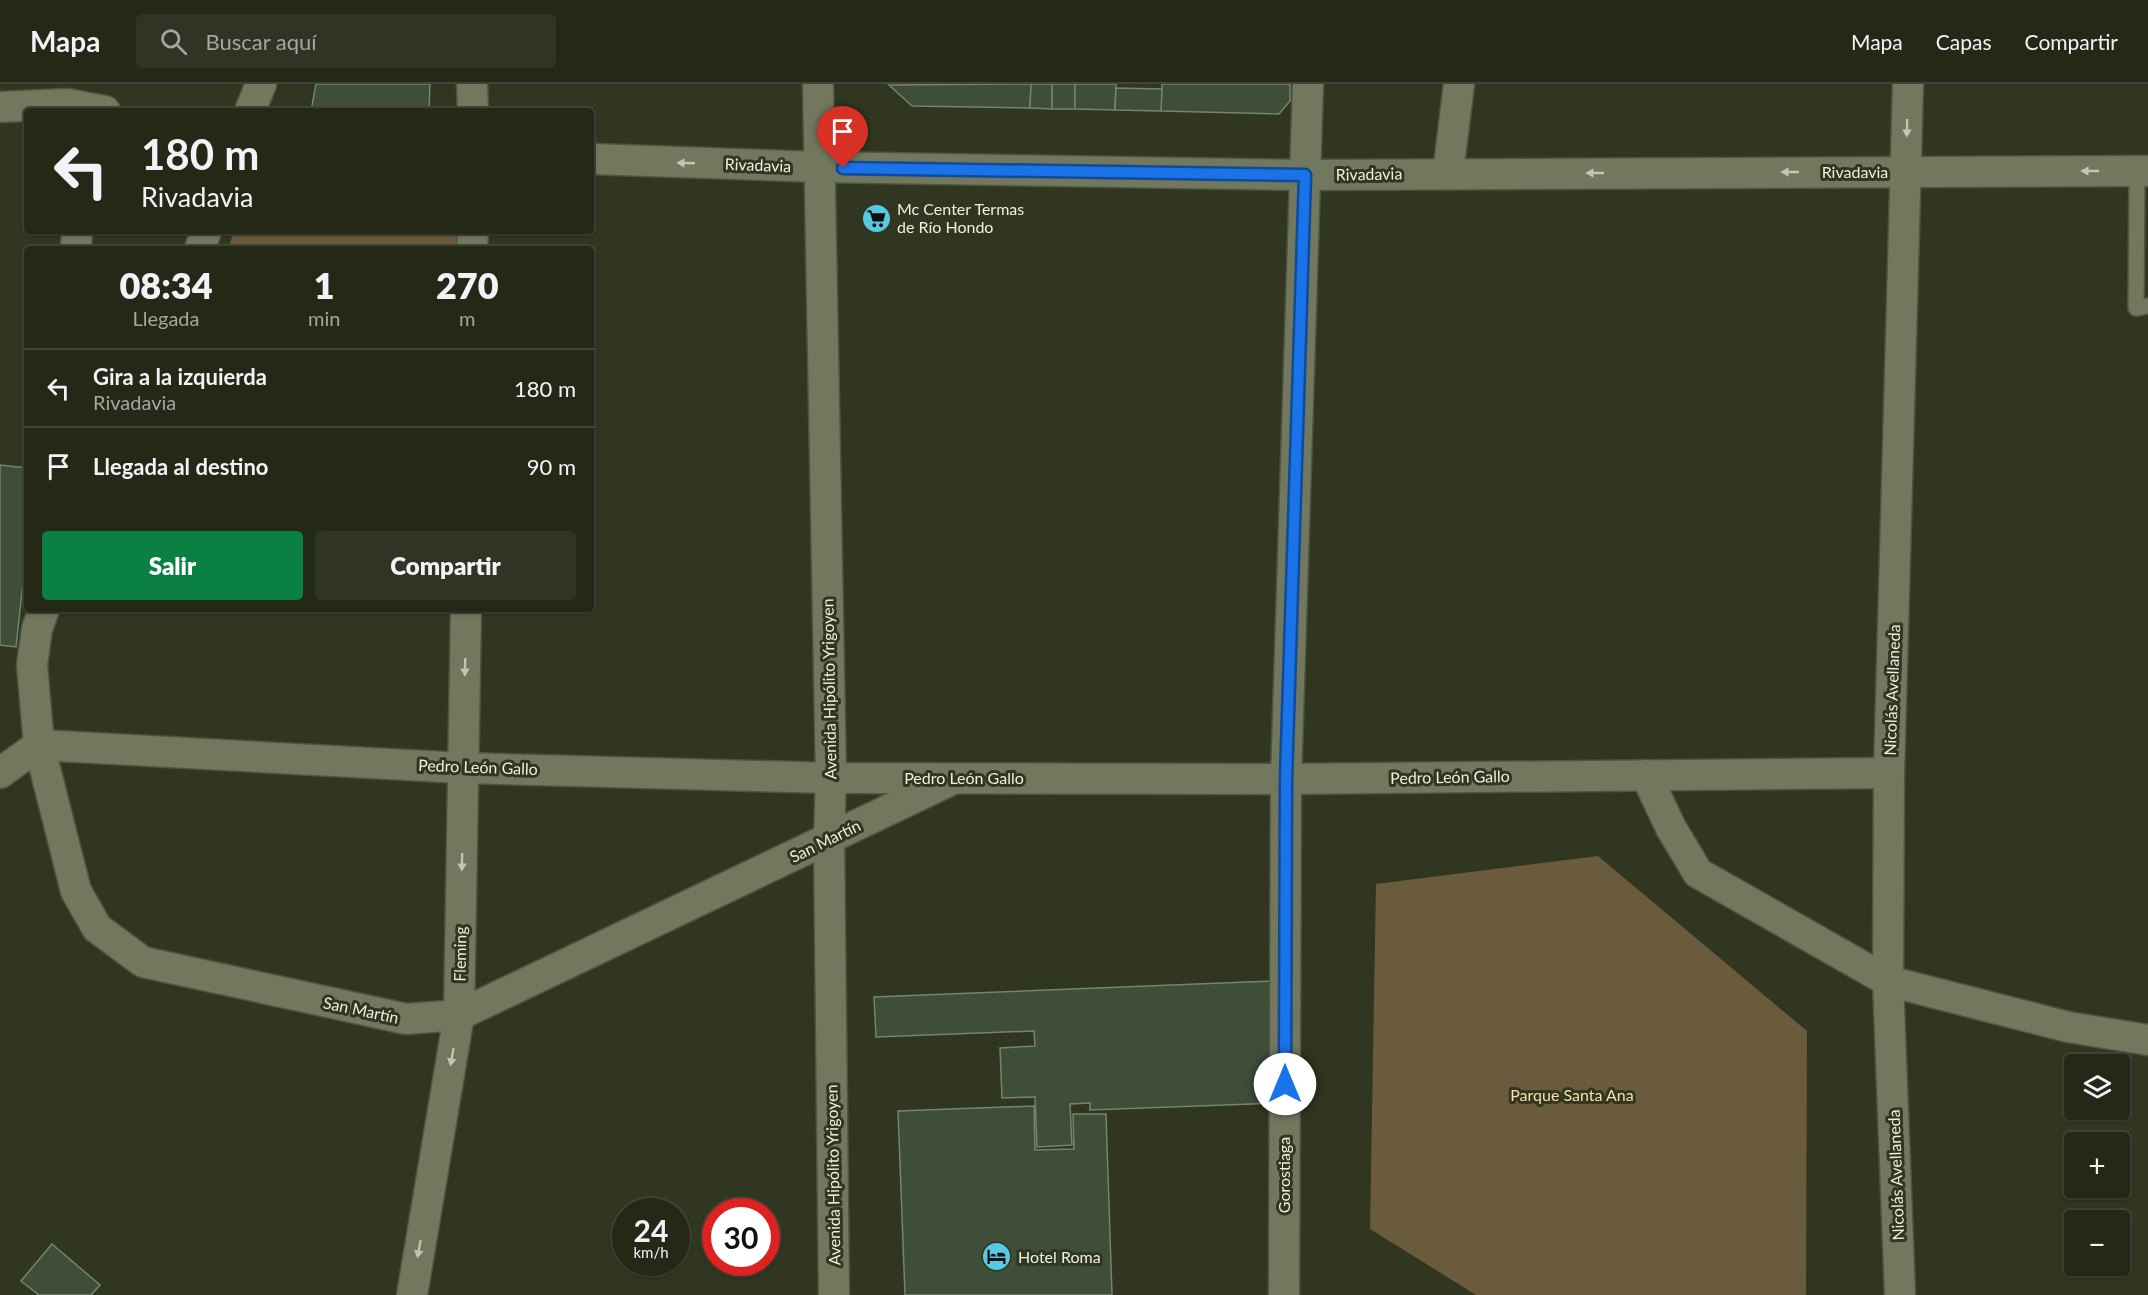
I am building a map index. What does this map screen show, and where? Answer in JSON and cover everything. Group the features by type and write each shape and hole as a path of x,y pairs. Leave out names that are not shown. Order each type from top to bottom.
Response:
{"street":[{"path":"251,108 261,84"},
{"path":"472,84 473,108"},
{"name":"Avenida Hipólito Yrigoyen","path":"818,84 831,778 829,839 834,1295"},
{"name":"Gorostiaga","path":"1284,1295 1286,779 1308,84"},
{"path":"1448,173 1459,84"},
{"name":"Nicolás Avellaneda","path":"1900,1295 1888,981 1889,772 1908,84"},
{"path":"0,107 64,100 94,108"},
{"name":"Rivadavia","path":"594,159 819,167 1305,175 2142,171"},
{"name":"San Martín","path":"43,612 37,629 32,664 39,746 76,891 97,928 143,962 405,1020 459,1015 954,778"},
{"name":"Fleming","path":"412,1295 459,1015 466,612"},
{"path":"0,773 39,746"},
{"name":"Pedro León Gallo","path":"39,746 463,768 831,778 1286,779 1889,772"},
{"path":"1646,775 1671,828 1698,873 1888,981 2068,1027 2148,1040"}],"lane":[{"path":"2142,171 2136,308 2148,306"}],"green space":[{"path":"233,234 457,234 459,246 229,246"},
{"name":"Parque Santa Ana","path":"1598,856 1807,1031 1806,1295 1476,1295 1370,1229 1376,884"}],"building":[{"path":"316,84 430,84 429,108 312,108"},
{"path":"1031,84 1030,108 912,106 889,85"},
{"path":"1031,84 1052,84 1052,109 1030,108"},
{"path":"1052,84 1075,84 1075,109 1052,109"},
{"path":"1075,84 1116,84 1115,110 1075,109"},
{"path":"1162,84 1290,84 1290,101 1279,114 1161,111"},
{"path":"1116,88 1162,89 1161,111 1115,110"},
{"path":"0,465 24,468 24,573 16,647 0,645"},
{"path":"1272,981 1276,1103 1090,1110 1090,1103 1070,1104 1072,1145 1037,1147 1035,1097 1002,1098 1000,1048 1035,1046 1034,1031 876,1037 874,997"},
{"path":"1034,1106 1035,1150 1074,1149 1073,1114 1106,1114 1112,1295 905,1295 898,1111"},
{"path":"52,1244 100,1285 91,1295 39,1295 21,1281"}],"place":[{"name":"Mc Center Termas de Río Hondo","path":"876,218"},
{"name":"Hotel Roma","path":"997,1257"}],"route":[{"path":"843,168 1305,175 1286,779 1285,1084"}]}
